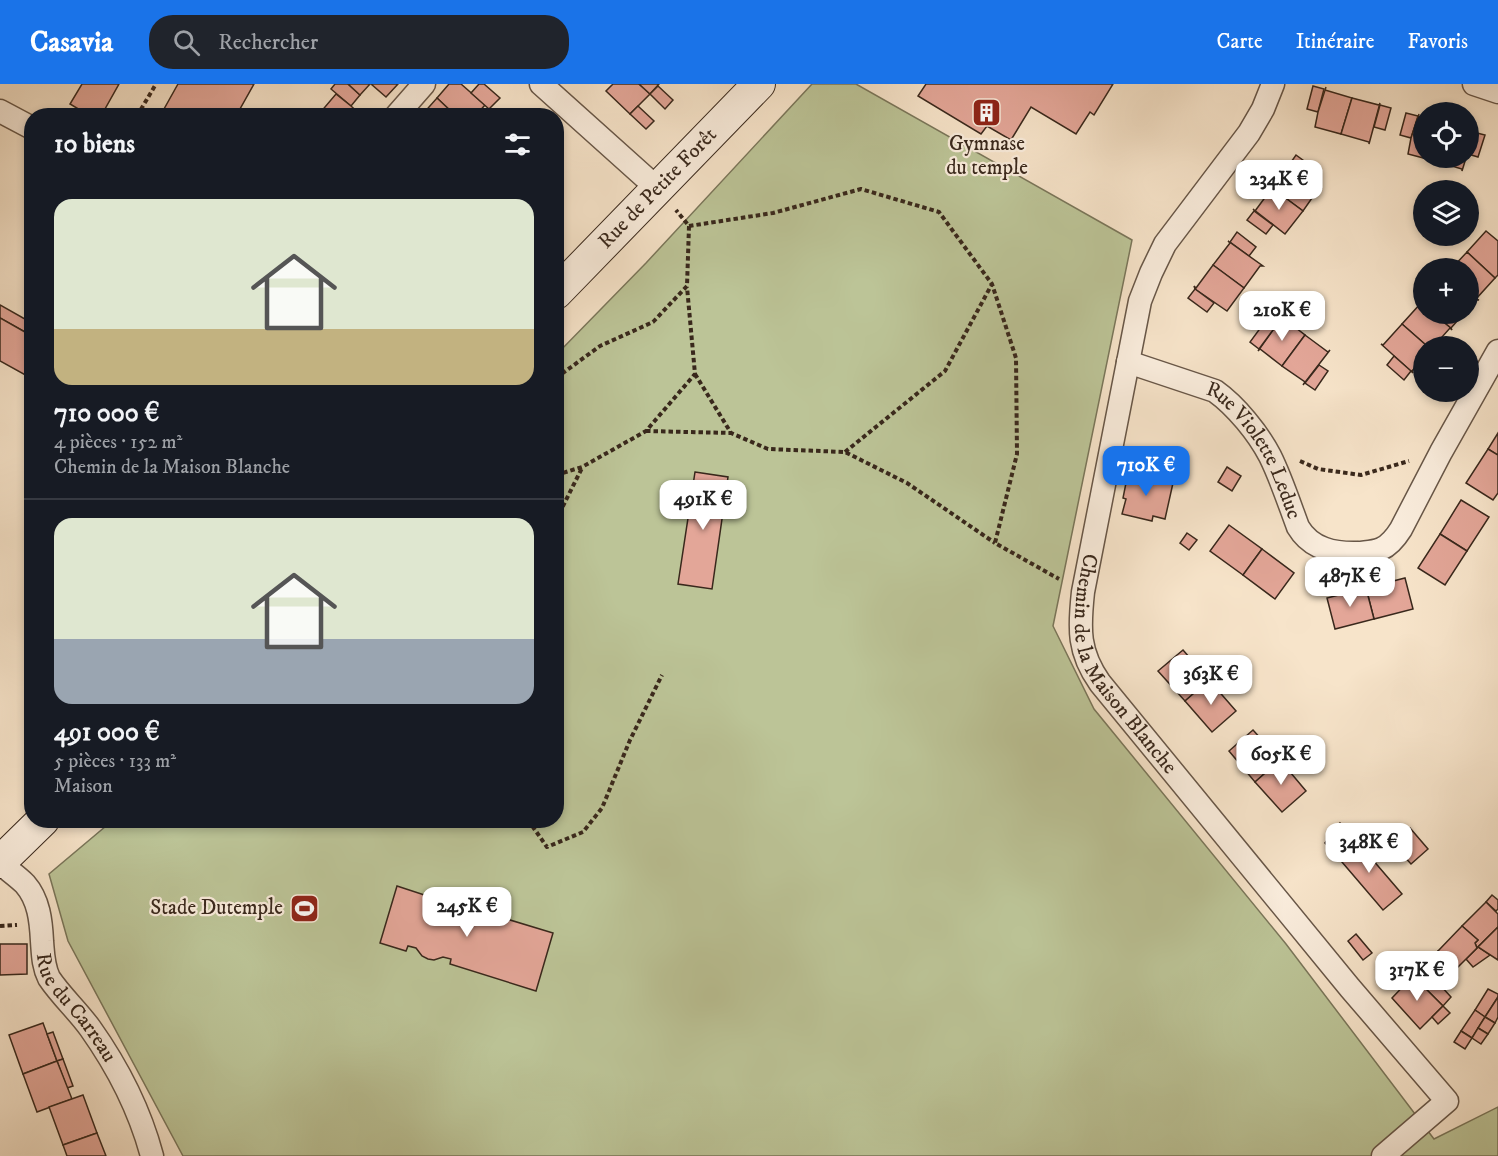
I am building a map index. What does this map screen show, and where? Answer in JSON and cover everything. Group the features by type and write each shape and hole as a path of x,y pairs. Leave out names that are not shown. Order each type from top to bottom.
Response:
{"main road":[{"name":"Rue de Petite Forêt","path":"564,286 759,84"},
{"path":"0,863 35,828"}],"street":[{"path":"403,108 424,84"},
{"path":"541,84 658,189"},
{"name":"Chemin de la Maison Blanche","path":"1273,84 1263,109 1249,133 1159,255 1140,300 1083,592 1081,615 1083,645 1088,665 1100,683 1447,1101 1383,1156"},
{"path":"1474,84 1498,92"},
{"path":"0,94 3,121 24,126"},
{"name":"Rue Violette Leduc","path":"1128,362 1215,391 1233,406 1263,443 1303,535 1317,546 1346,553 1374,551 1383,548 1395,538 1498,351"},
{"name":"Rue du Carreau","path":"0,863 25,884 32,895 40,916 45,971 48,978 90,1028 114,1066 132,1100 145,1131 152,1156"}],"path":[{"path":"142,108 156,84"},
{"path":"658,189 689,226 687,286 695,374 731,433"},
{"path":"689,226 773,213 861,189 939,212 992,284 1017,358 1017,454 995,543"},
{"path":"845,452 945,371 992,284"},
{"path":"564,372 600,346 653,322 687,286"},
{"path":"564,473 582,467 646,431 695,374"},
{"path":"646,431 731,433 768,449 845,452 907,483 995,543 1083,592"},
{"path":"1263,443 1318,469 1361,475 1441,452"},
{"path":"564,504 582,467"},
{"path":"534,828 547,846 583,832 602,808 630,740 662,675"}],"green space":[{"path":"812,84 856,84 1132,240 1053,626 1094,709 1286,944 1434,1139 1498,1107 1498,1156 183,1156 68,941 49,874 104,828 564,828 564,347 646,263"}],"building":[{"path":"82,84 119,84 106,108 77,108 70,104"},
{"path":"178,84 254,84 240,108 165,108"},
{"path":"335,84 348,84 360,95 351,106 331,89"},
{"path":"348,84 370,84 360,95"},
{"path":"371,84 398,84 386,97"},
{"path":"449,84 461,84 485,105 482,108 448,108 437,98"},
{"path":"479,84 484,84 500,98 488,108 471,93"},
{"path":"613,84 639,84 650,94 630,114 606,91"},
{"path":"639,84 659,84 650,94"},
{"name":"Gymnase du temple","path":"926,84 1113,84 1094,115 1090,112 1076,134 1031,107 1011,140 987,126 981,134 918,96"},
{"path":"658,86 673,100 665,109 650,94"},
{"path":"1313,86 1324,89 1318,112 1307,109"},
{"path":"1325,90 1352,98 1341,134 1315,127"},
{"path":"336,94 353,108 324,108"},
{"path":"437,98 448,108 428,108"},
{"path":"1352,98 1379,105 1380,103 1369,144 1369,142 1341,134"},
{"path":"1380,105 1391,108 1385,130 1374,127"},
{"path":"638,106 654,121 646,129 630,114"},
{"path":"1406,113 1413,115 1411,138 1400,135"},
{"path":"1413,132 1413,155 1408,154 1411,138"},
{"path":"1479,134 1485,135 1479,154"},
{"path":"1296,155 1315,169 1308,178 1289,165"},
{"path":"1287,164 1322,189 1319,188 1303,211 1272,188 1289,166"},
{"path":"1272,188 1303,211 1285,234 1255,211"},
{"path":"1254,211 1273,225 1266,234 1247,220"},
{"path":"1486,231 1498,241 1498,275 1495,278 1479,263 1479,258 1473,258 1467,252 1472,246 1479,246 1479,239"},
{"path":"1237,232 1256,247 1249,256 1230,242"},
{"path":"1228,241 1263,266 1260,266 1244,288 1213,265 1230,243"},
{"path":"1467,252 1473,258 1461,258"},
{"path":"1479,263 1495,278 1479,296"},
{"path":"1213,265 1244,288 1227,311 1195,289 1194,286 1196,288"},
{"path":"1195,289 1214,303 1207,312 1188,298"},
{"path":"0,305 24,318 24,332 0,318"},
{"path":"1413,312 1413,324 1446,324 1452,330 1450,328 1443,336 1416,336 1402,324"},
{"path":"1283,316 1305,335 1282,366 1260,349 1258,351"},
{"path":"0,318 24,332 24,374 0,361"},
{"path":"1264,323 1273,330 1259,349 1250,342"},
{"path":"1402,324 1416,336 1413,336 1413,373 1381,344 1383,345"},
{"path":"1305,335 1328,352 1330,350 1303,385 1305,382 1282,366"},
{"path":"1394,356 1411,371 1404,380 1387,365"},
{"path":"1319,365 1328,371 1315,390 1305,383"},
{"path":"1498,433 1498,455 1488,449"},
{"path":"1488,449 1498,455 1498,493 1493,500 1466,483"},
{"path":"1227,467 1241,476 1232,491 1218,482"},
{"path":"695,472 728,477 712,589 678,584"},
{"path":"1128,473 1173,483 1165,519 1153,516 1152,521 1122,514"},
{"path":"1461,500 1489,517 1467,551 1440,534"},
{"path":"1229,525 1262,549 1243,575 1210,551"},
{"path":"1187,533 1197,540 1189,550 1180,543"},
{"path":"1440,534 1467,551 1445,585 1418,568"},
{"path":"1262,549 1294,573 1275,599 1243,575"},
{"path":"1405,578 1413,609 1374,619 1366,588"},
{"path":"1366,588 1374,619 1335,629 1327,598"},
{"path":"1183,650 1209,680 1185,701 1158,671"},
{"path":"1209,680 1236,711 1212,732 1185,701"},
{"path":"1253,730 1280,760 1255,782 1229,751"},
{"path":"1280,760 1306,791 1282,812 1255,782"},
{"path":"1340,823 1354,838 1336,855 1325,843"},
{"path":"1410,828 1428,849 1411,864 1393,844"},
{"path":"1354,838 1402,894 1383,910 1336,855"},
{"path":"397,886 467,909 467,907 553,933 536,991 450,964 451,959 443,957 428,959 422,956 416,948 408,946 406,951 380,943"},
{"path":"1492,895 1498,900 1496,911 1486,902"},
{"path":"1486,902 1498,914 1498,927 1478,947 1490,955 1473,967 1466,959 1477,948 1475,943 1478,940 1462,926"},
{"path":"1462,926 1478,940 1475,943 1477,948 1456,969 1438,951"},
{"path":"1498,927 1498,960 1478,947"},
{"path":"1356,934 1372,953 1363,960 1348,941"},
{"path":"0,944 27,944 27,974 0,975"},
{"path":"1438,951 1456,969 1440,985 1451,997 1443,1006 1413,976"},
{"path":"1413,976 1443,1006 1420,1029 1392,998"},
{"path":"1488,989 1498,994 1498,997 1485,1017 1475,1010"},
{"path":"1498,997 1498,1017 1495,1023 1485,1017"},
{"path":"1443,1006 1450,1013 1438,1024 1432,1017"},
{"path":"1475,1010 1485,1017 1472,1038 1461,1031"},
{"path":"1485,1017 1495,1023 1488,1034 1478,1028"},
{"path":"43,1023 57,1061 23,1074 9,1035"},
{"path":"1478,1028 1488,1034 1481,1044 1472,1038"},
{"path":"1461,1031 1472,1038 1465,1049 1454,1042"},
{"path":"53,1032 63,1059 57,1061 47,1034"},
{"path":"63,1059 73,1086 67,1088 57,1061"},
{"path":"57,1061 72,1099 37,1112 23,1074"},
{"path":"83,1095 97,1133 63,1145 49,1107"},
{"path":"97,1133 106,1156 67,1156 63,1145"}],"place":[{"name":"Gymnase du temple","path":"987,113"},
{"name":"Stade Dutemple","path":"304,908"}]}
